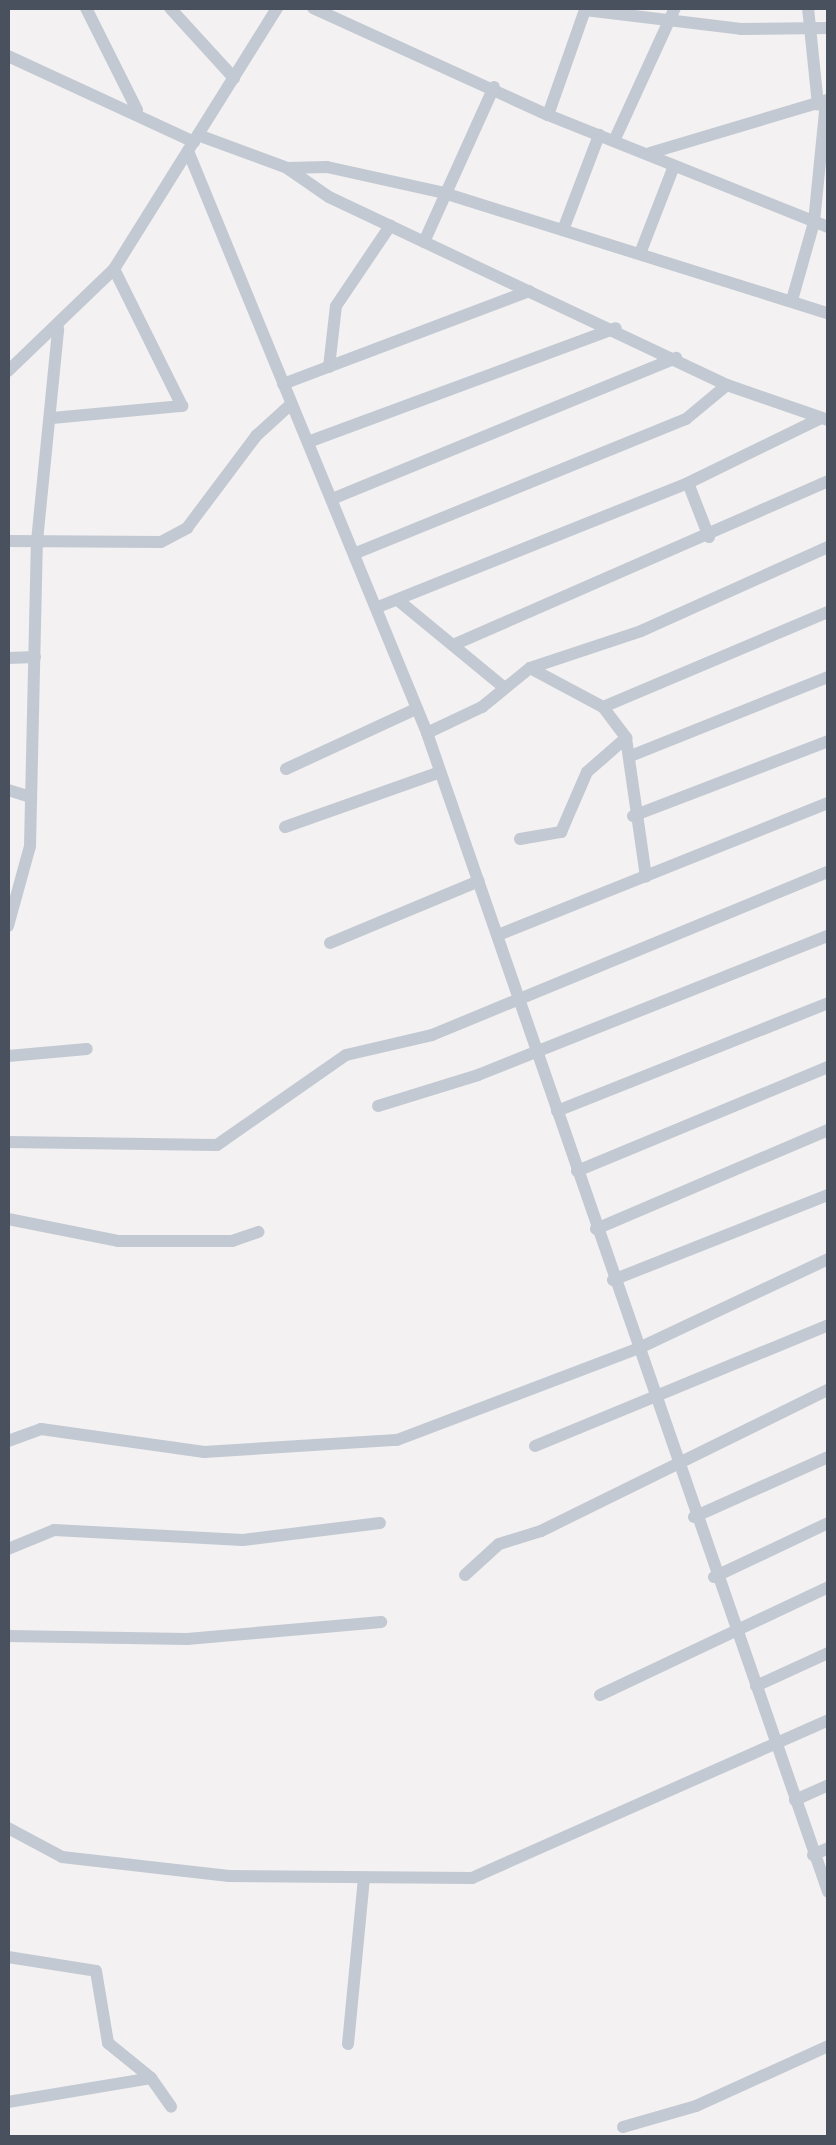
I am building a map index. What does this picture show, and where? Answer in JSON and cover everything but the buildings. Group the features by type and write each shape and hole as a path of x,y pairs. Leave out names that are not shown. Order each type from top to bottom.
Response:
{"street":[{"path":"86,8 137,110"},
{"path":"170,8 234,78"},
{"path":"8,371 58,329 114,269 277,8"},
{"path":"313,8 494,86 548,115 828,227"},
{"path":"792,300 814,222 824,102 808,8"},
{"path":"548,115 586,9 671,13 810,30 828,28"},
{"path":"614,141 671,13"},
{"path":"8,56 137,110 193,142 287,168 390,226 616,328 727,384 824,419"},
{"path":"424,242 494,86"},
{"path":"643,154 824,102"},
{"path":"563,230 599,135"},
{"path":"193,142 283,384 378,606 426,733 498,935 674,1462 828,1892"},
{"path":"641,250 674,166"},
{"path":"287,168 327,167 444,193 641,250 828,314"},
{"path":"329,367 339,298 390,226"},
{"path":"52,418 182,406 114,269"},
{"path":"283,384 529,290"},
{"path":"308,442 616,328"},
{"path":"8,926 13,896 30,846 28,796 37,540 58,329"},
{"path":"332,499 676,358"},
{"path":"356,553 686,419 727,384"},
{"path":"8,542 161,542 187,528 256,436 292,404"},
{"path":"378,606 688,483 824,419"},
{"path":"452,645 708,537 828,481"},
{"path":"688,483 708,537"},
{"path":"426,733 482,707 502,686 530,668 641,630 828,547"},
{"path":"398,601 502,686"},
{"path":"604,707 828,612"},
{"path":"8,658 34,657"},
{"path":"530,668 604,707 626,738 632,755 633,816 646,876"},
{"path":"632,755 828,677"},
{"path":"286,768 416,708"},
{"path":"520,839 561,832 587,772 626,738"},
{"path":"633,816 828,741"},
{"path":"285,827 440,772"},
{"path":"8,790 28,796"},
{"path":"498,935 828,804"},
{"path":"8,1142 217,1145 327,1064 432,1035 828,872"},
{"path":"330,943 479,881"},
{"path":"378,1106 828,936"},
{"path":"557,1111 828,1002"},
{"path":"8,1056 87,1049"},
{"path":"577,1171 828,1067"},
{"path":"596,1229 828,1130"},
{"path":"613,1280 828,1195"},
{"path":"8,1219 118,1242 232,1241 258,1232"},
{"path":"8,1442 40,1429 204,1452 397,1440 638,1349 828,1259"},
{"path":"535,1446 828,1325"},
{"path":"465,1576 499,1544 541,1531 674,1462 828,1390"},
{"path":"694,1518 828,1457"},
{"path":"8,1549 54,1530 243,1540 380,1523"},
{"path":"714,1577 828,1523"},
{"path":"600,1696 828,1587"},
{"path":"8,1636 168,1639 381,1622"},
{"path":"756,1686 828,1652"},
{"path":"8,1828 62,1857 290,1882 472,1878 828,1720"},
{"path":"794,1800 828,1785"},
{"path":"814,1854 828,1848"},
{"path":"348,2044 364,1878"},
{"path":"8,1957 96,1972 108,2042 151,2078 171,2107"},
{"path":"623,2127 696,2106 828,2046"},
{"path":"8,2102 151,2078"}]}
